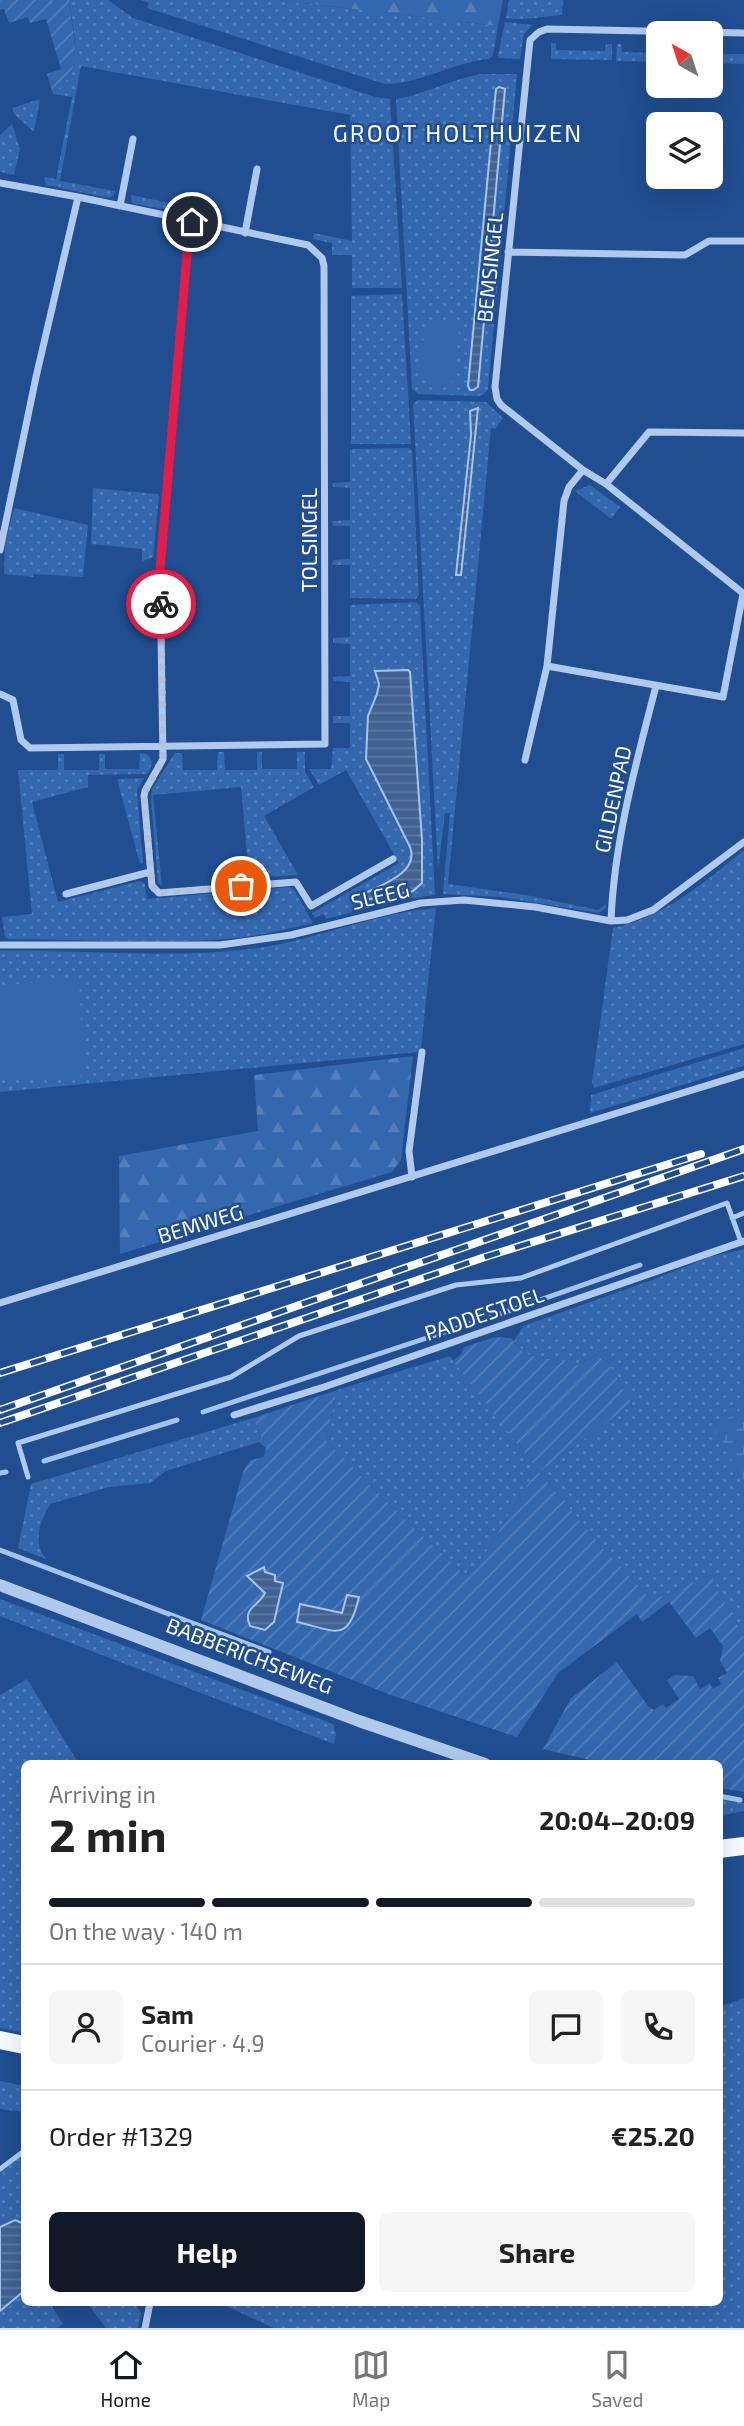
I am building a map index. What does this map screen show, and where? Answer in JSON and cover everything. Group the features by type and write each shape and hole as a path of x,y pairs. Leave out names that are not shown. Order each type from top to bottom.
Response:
{"main road":[{"path":"723,1849 744,1846"},
{"path":"0,2040 21,2044"}],"street":[{"name":"BEMSINGEL","path":"743,594 497,400 495,387 528,46 534,35 547,29 744,33"},
{"path":"120,206 133,139"},
{"path":"246,233 257,169"},
{"name":"TOLSINGEL","path":"0,183 308,245 316,251 324,266 325,744 30,748 21,740 13,699 0,694"},
{"path":"0,550 36,377 78,197"},
{"path":"192,222 188,242 160,570 163,759 144,796 152,886 159,893 296,882 311,906 393,859"},
{"path":"508,253 685,254 709,241 744,241"},
{"path":"606,484 649,432 744,433"},
{"path":"525,760 547,666 564,501 569,487 583,470"},
{"path":"547,666 723,697 743,594"},
{"name":"GILDENPAD","path":"611,921 612,894 620,846 656,686"},
{"name":"SLEEG","path":"0,945 220,945 291,935 421,903 464,900 535,907 611,921 627,920 653,910 744,842"},
{"path":"66,894 150,872"},
{"path":"412,1177 409,1151 422,1052"},
{"name":"BEMWEG","path":"0,1303 744,1074"},
{"name":"PADDESTOEL","path":"234,1415 324,1387 743,1242"},
{"name":"BABBERICHSEWEG","path":"0,1585 359,1721 473,1760"},
{"path":"145,2328 149,2306"}],"lane":[{"path":"28,1477 18,1443 231,1377 299,1336 456,1286 521,1278 727,1203 743,1242"},
{"path":"732,1218 744,1213"},
{"path":"0,2169 21,2153"}],"green space":[{"path":"0,0 69,0 75,46 74,64 68,79 53,94 47,74 61,69 46,19 30,23 28,17 9,23 4,9 0,10"},
{"path":"69,0 108,0 133,18 375,97 390,99 402,288 352,288 352,255 332,255 332,243 313,239 314,233 352,241 350,115 81,66 60,181 115,191 114,195 110,198 46,185 44,177 56,179 72,97 53,94 68,79 74,64 75,37"},
{"path":"141,0 277,0 498,26 493,55 489,59 462,64 411,81 385,84 147,8 149,3"},
{"path":"277,0 503,0 498,26"},
{"path":"509,0 563,0 562,15 527,19 506,18"},
{"path":"505,22 532,25 524,34 520,59 499,58"},
{"path":"551,43 556,43 556,50 605,51 606,44 612,44 612,60 551,59"},
{"path":"617,44 621,44 622,52 646,53 646,62 616,61"},
{"path":"723,54 744,54 744,64 723,63"},
{"path":"481,74 517,74 488,389 478,396 418,394 412,389 396,99"},
{"path":"40,99 34,132 14,114 12,108"},
{"path":"12,124 20,149 14,175 0,172 0,135"},
{"path":"131,195 184,206 183,213 132,203"},
{"path":"402,294 411,444 351,444 351,296"},
{"path":"428,321 460,324 452,385 420,380 425,324"},
{"path":"418,400 486,402 503,418 495,429 491,428 448,884 526,895 598,910 606,904 606,908 599,913 501,897 443,894 450,813 445,813 438,869 413,404"},
{"path":"352,449 412,450 419,595 416,599 350,598 350,565 332,565 333,560 350,559 350,526 333,526 332,521 350,520 350,488 333,487 332,483 350,482"},
{"path":"590,485 620,507 611,519 575,491"},
{"path":"93,488 159,496 153,557 142,561 142,549 91,544"},
{"path":"14,508 88,525 83,577 4,574 5,544"},
{"path":"416,602 420,606 435,895 401,900 326,919 323,914 315,918 312,913 399,863 346,770 319,785 309,769 331,769 333,748 350,748 350,723 333,723 333,716 350,716 350,682 333,681 333,677 350,676 350,644 333,643 333,638 350,637 350,605"},
{"path":"218,752 224,752 225,770 257,770 257,752 262,752 262,769 297,769 297,752 305,752 305,772 314,787 264,816 298,875 249,878 241,787 153,795 162,886 158,883 152,789 175,753 182,753 183,770 217,770"},
{"path":"140,753 151,759 147,774 88,775 88,787 32,802 58,902 140,881 145,884 147,899 290,887 313,923 271,933 215,940 126,941 5,937 2,917 32,914 18,770 58,770 58,754 64,754 64,770 99,770 99,754 105,754 105,769 139,769"},
{"path":"144,778 137,791 143,863 140,864 117,779"},
{"path":"744,850 744,1044 594,1088 592,1082 613,928 650,916 667,907 699,886"},
{"path":"436,908 419,1052 0,1092 0,951 161,954 258,948 391,915"},
{"path":"79,980 84,1075 0,1079 0,985"},
{"path":"744,1048 744,1066 590,1113 591,1095"},
{"path":"413,1056 401,1160 392,1172 120,1254 119,1156 258,1131 254,1075"},
{"path":"744,1249 744,1408 714,1426 744,1483 744,1637 710,1575 652,1600 603,1548 539,1472 632,1404 606,1359 599,1353 578,1365 525,1354 514,1341 523,1326 710,1257"},
{"path":"495,1337 511,1338 525,1354 578,1365 599,1353 603,1360 606,1359 632,1404 539,1472 603,1548 652,1600 710,1575 744,1637 744,1792 723,1789 723,1760 589,1760 543,1749 571,1698 617,1662 648,1706 654,1710 663,1704 666,1708 679,1699 667,1680 674,1675 693,1676 700,1689 710,1683 713,1689 721,1684 718,1678 727,1673 720,1661 723,1646 710,1628 696,1638 669,1602 642,1622 637,1614 558,1673 517,1737 388,1694 201,1620 243,1472 250,1460 264,1457 266,1448 253,1418 337,1390 326,1440 393,1508 465,1575 476,1568 537,1469 453,1361 464,1347"},
{"path":"450,1356 537,1469 476,1568 465,1575 393,1508 326,1440 337,1390"},
{"path":"744,1408 744,1483 714,1426"},
{"path":"253,1418 266,1448 259,1442 166,1471 150,1483 109,1487 50,1504 38,1539 46,1559 18,1548 31,1484"},
{"path":"0,1599 333,1724 336,1734 334,1744 0,1616"},
{"path":"27,1679 77,1760 21,1760 21,2032 0,2028 0,1695"},
{"path":"723,1799 744,1803 744,1811 723,1815"},
{"path":"744,1998 744,2328 274,2328 226,2306 723,2306 723,2006"},
{"path":"0,2081 21,2085 21,2112 0,2109"},
{"path":"21,2155 21,2224 8,2223 0,2227 0,2171"},
{"path":"21,2294 21,2306 52,2306 63,2324 57,2328 0,2328 0,2311"},
{"path":"89,2306 136,2306 141,2313 138,2328 106,2328"}],"shaded area":[{"path":"496,89 505,89 478,387 470,390 468,386"},
{"path":"478,408 461,575 456,575 471,435 470,411"},
{"path":"408,670 422,840 422,883 413,891 364,900 362,895 404,871 412,856 366,759 368,716 379,684 375,671"},
{"path":"264,1567 265,1572 275,1575 275,1581 283,1583 274,1622 265,1630 250,1626 248,1620 249,1611 265,1593 247,1576"},
{"path":"347,1595 359,1597 355,1612 345,1628 330,1630 297,1622 300,1604 342,1613"},
{"path":"15,2220 21,2223 21,2294 0,2311 0,2227"}],"waterway":[{"path":"491,1317 640,1265"},
{"path":"203,1412 478,1321"},
{"path":"44,1461 177,1420"},
{"path":"0,1473 6,1472"},
{"path":"0,1550 269,1652"},
{"path":"723,1797 740,1800"}],"railway":[{"path":"0,1410 744,1149"},
{"path":"0,1373 701,1154"},
{"path":"0,1423 485,1257 744,1176"}],"way so far":[{"path":"161,604 163,759 144,796 152,886 154,891 159,893 241,886"}],"district":[{"name":"GROOT HOLTHUIZEN","path":"458,132"}],"route":[{"path":"161,604 160,570 188,242 192,222"}]}
